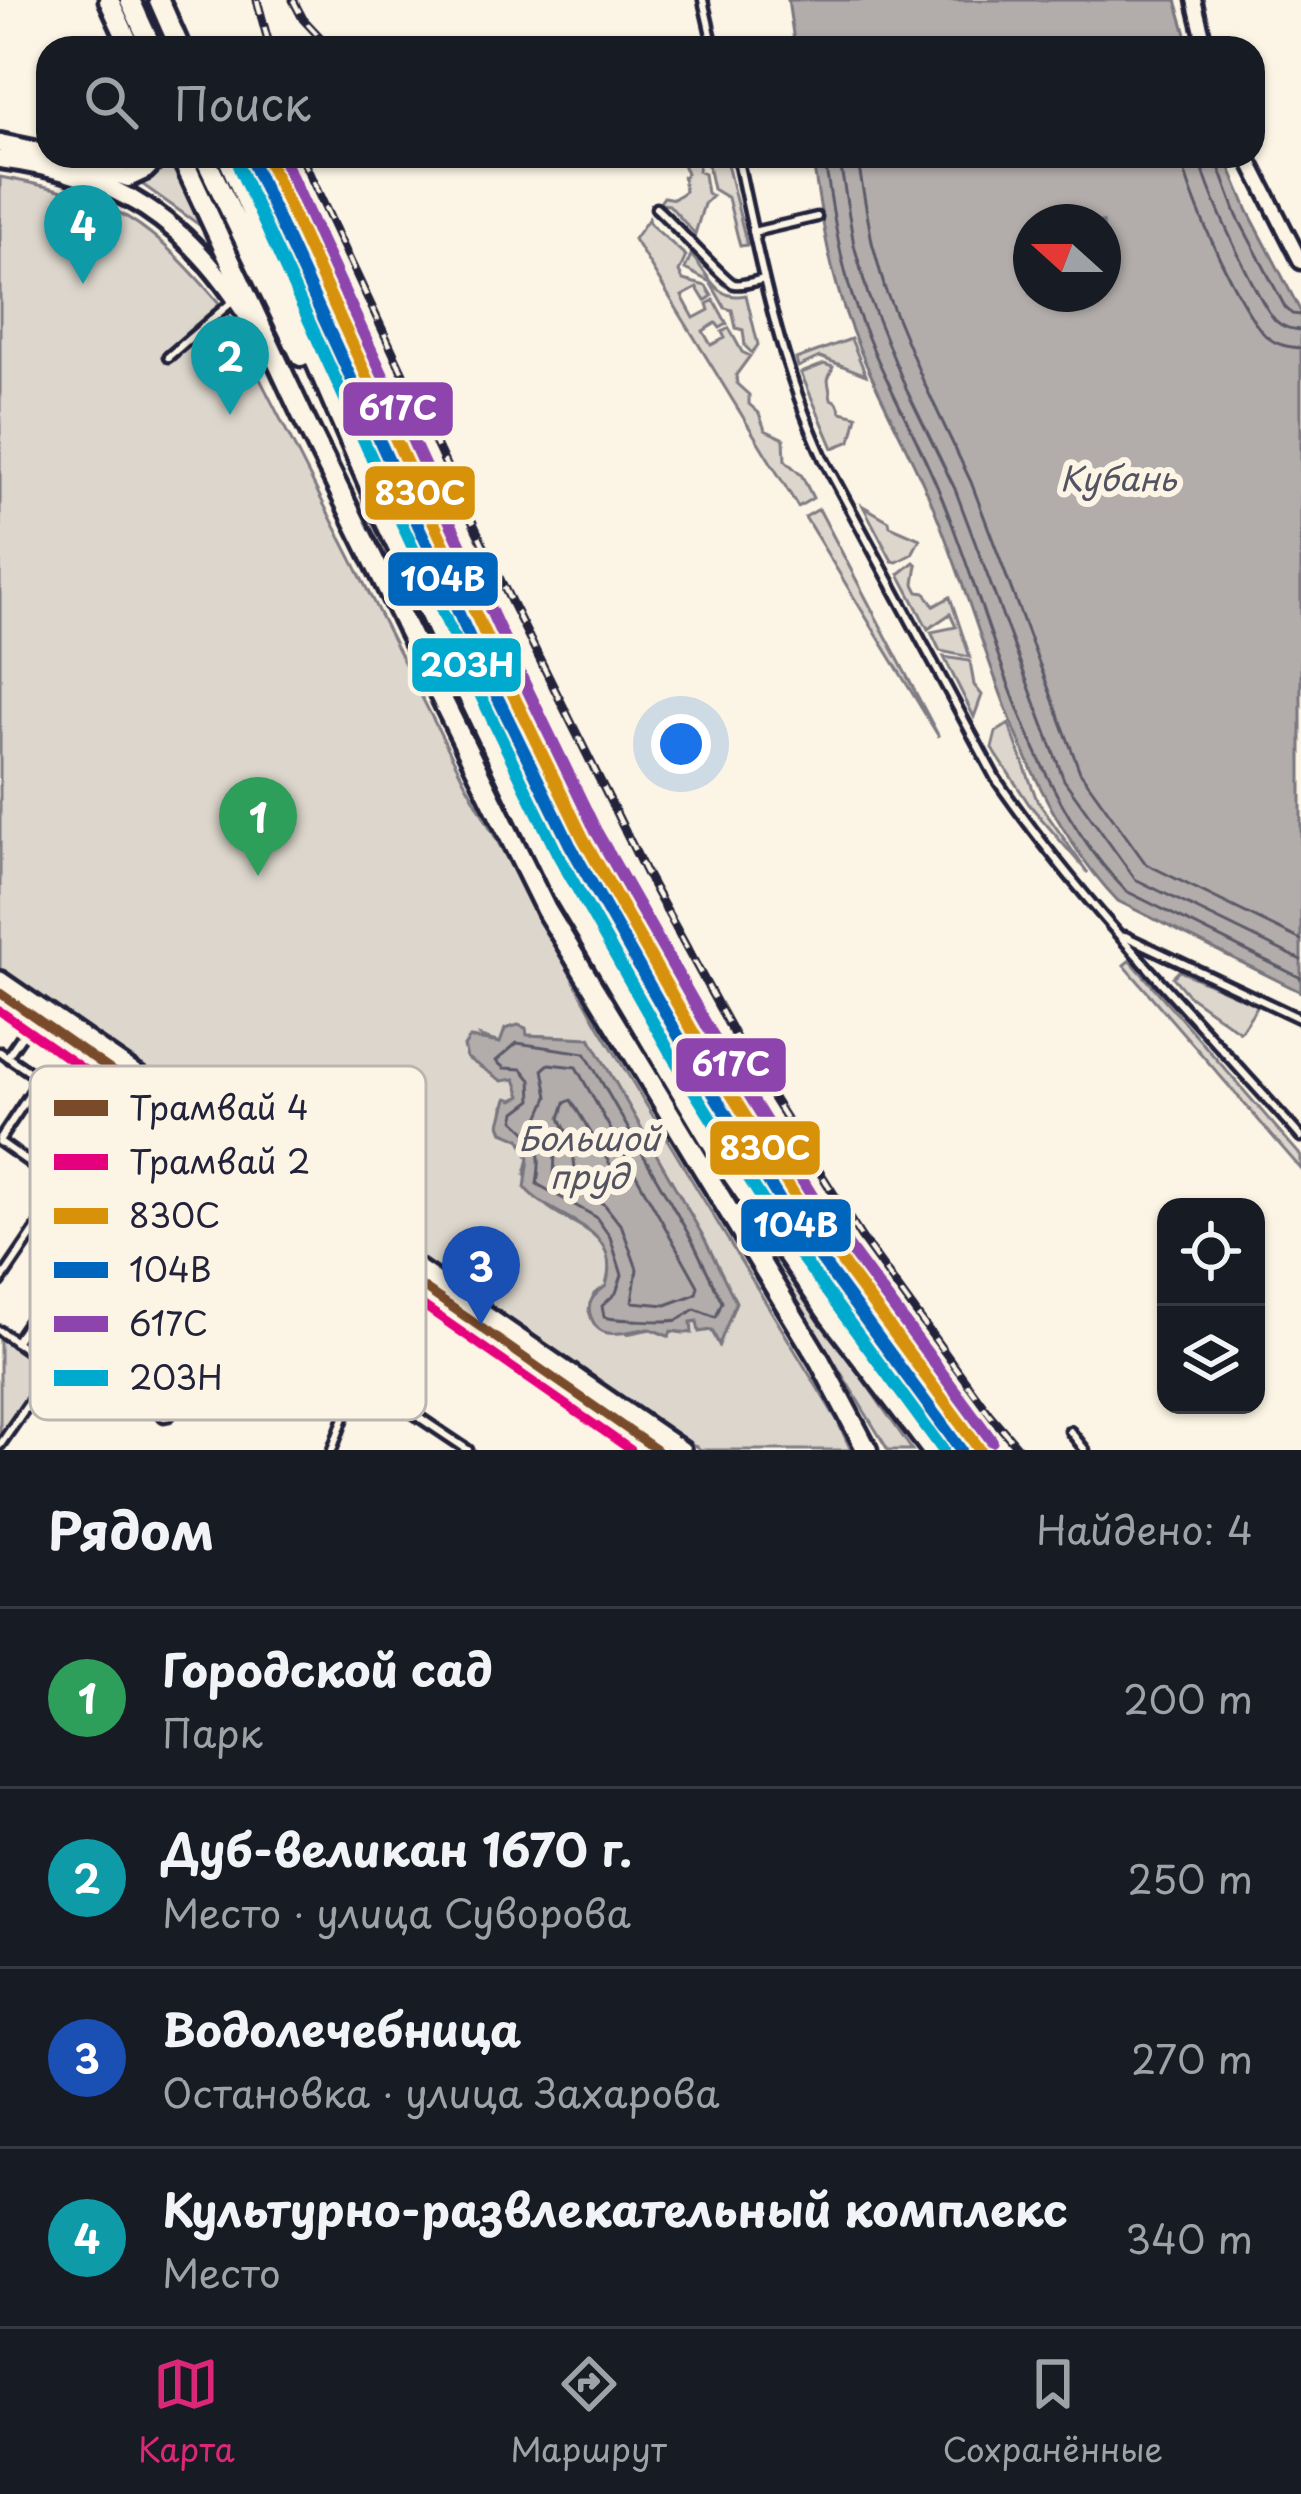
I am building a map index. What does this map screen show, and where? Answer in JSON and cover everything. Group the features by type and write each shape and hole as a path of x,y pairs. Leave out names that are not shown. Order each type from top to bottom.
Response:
{"main road":[{"path":"109,0 125,36"},
{"path":"130,0 146,36"},
{"path":"159,0 175,36"},
{"path":"0,143 36,155"},
{"path":"0,159 36,158"},
{"path":"69,168 167,223 221,273 281,370"},
{"path":"97,168 128,178 147,168"},
{"path":"187,168 546,910 820,1360 867,1450"},
{"path":"210,168 560,888 722,1158 830,1316 932,1450"},
{"path":"232,168 380,510"}],"street":[{"path":"1195,0 1203,36"},
{"path":"1253,168 1300,258"},
{"path":"0,980 125,1066"},
{"path":"426,1272 682,1450"}],"lane":[{"path":"703,0 711,36"},
{"path":"740,168 782,358 800,407 973,738 1021,816 1301,1137"},
{"path":"656,208 726,281 739,284 764,279"},
{"path":"753,232 817,218"},
{"path":"167,357 236,298"},
{"path":"1122,935 1301,1019"},
{"path":"30,1072 3,1054 41,1008"},
{"path":"30,1094 0,1140 30,1161"},
{"path":"0,1282 30,1237"},
{"path":"15,1342 30,1320"},
{"path":"0,1331 30,1352"},
{"path":"0,1445 30,1401"},
{"path":"332,1450 343,1420"},
{"path":"423,1420 468,1450"},
{"path":"1070,1431 1085,1450"}],"shaded area":[{"path":"152,168 177,168 205,229 139,182"},
{"path":"685,168 698,168 712,196 704,204 695,234 669,205 659,204 664,197 674,199 685,191"},
{"path":"709,168 728,168 747,245 740,246 728,198 713,189"},
{"path":"0,177 74,194 128,218 174,254 225,310 465,782 598,1025 851,1450 701,1450 426,1261 426,1066 141,1066 0,969","holes":["526,1035 591,1039 718,1343 701,1323 691,1322 684,1333 671,1331 668,1336 651,1329 627,1334 589,1311 594,1294 606,1286 607,1254 594,1235 545,1204 525,1174 529,1158 520,1139 503,1132 504,1106 521,1096 519,1083 481,1037 500,1043"]},
{"path":"649,218 686,256 679,272 683,280 706,286 712,296 705,301 697,288 682,296 694,318 709,310 707,304 714,300 727,324 720,328 716,323 703,331 711,345 725,338 722,332 729,328 742,352 750,356 736,375 737,384 749,395 749,404 759,413 765,430 784,439 785,460 802,476 813,498 798,507 634,239"},
{"path":"691,255 720,290 746,295 758,345 752,353 745,346 743,330 736,328 732,310 725,308 710,282 685,269"},
{"path":"851,339 866,375 820,357 798,367 796,359"},
{"path":"824,364 833,367 828,380 831,399 841,412 857,416 851,441 833,448 801,373"},
{"path":"863,506 890,526 920,539 912,554 892,561"},
{"path":"819,509 939,737 805,517"},
{"path":"914,562 918,592 925,593 934,606 950,597 970,657 940,651 931,632 956,627 950,614 928,629 899,574"},
{"path":"944,657 970,661 974,685 982,695 974,717"},
{"path":"1009,724 1037,800 1088,873 1029,804 992,748 996,732"},
{"path":"1130,960 1301,1156 1301,1169 1124,965"},
{"path":"1179,971 1258,1005 1240,1032 1188,995 1173,977"},
{"path":"771,1247 912,1450 888,1450 766,1250"},
{"path":"0,1336 30,1357 30,1412 0,1450"}],"water":[{"path":"788,0 1176,0 1186,36 793,36"},
{"name":"Кубань","path":"814,168 1230,168 1301,312 1301,992 1118,901 1082,858 1028,761 930,499 841,299"},
{"name":"Большой пруд","path":"526,1028 527,1035 590,1038 736,1302 719,1345 712,1330 699,1332 697,1321 691,1322 692,1333 671,1331 669,1336 651,1329 609,1333 596,1326 589,1307 606,1286 605,1249 583,1226 525,1188 529,1158 520,1139 503,1132 500,1124 507,1098 521,1096 515,1079 502,1081 467,1058 464,1046 470,1038 500,1043 505,1029"}],"railway":[{"path":"257,0 267,36"},
{"path":"293,0 319,36"},
{"path":"307,168 489,557 646,873 742,1049 861,1237 1020,1450"}],"tram line":[{"name":"4","path":"0,993 105,1066"},
{"name":"2","path":"0,1011 79,1066"},
{"name":"4","path":"426,1289 657,1450"},
{"name":"2","path":"426,1307 631,1450"}],"transit line":[{"name":"203Н","path":"239,168 557,853 671,1054 780,1228 943,1450"},
{"name":"104В","path":"255,168 491,684 570,845 684,1046 792,1220 961,1450"},
{"name":"830С","path":"271,168 583,838 697,1039 805,1212 980,1450"},
{"name":"617C","path":"288,168 596,831 710,1031 817,1204 992,1441"}],"place":[{"name":"Культурно-развлекательный комплекс","path":"83,284"},
{"name":"Дуб-великан 1670 г.","path":"230,415"},
{"name":"Городской сад","path":"258,876"},
{"name":"Водолечебница","path":"481,1325"}]}
